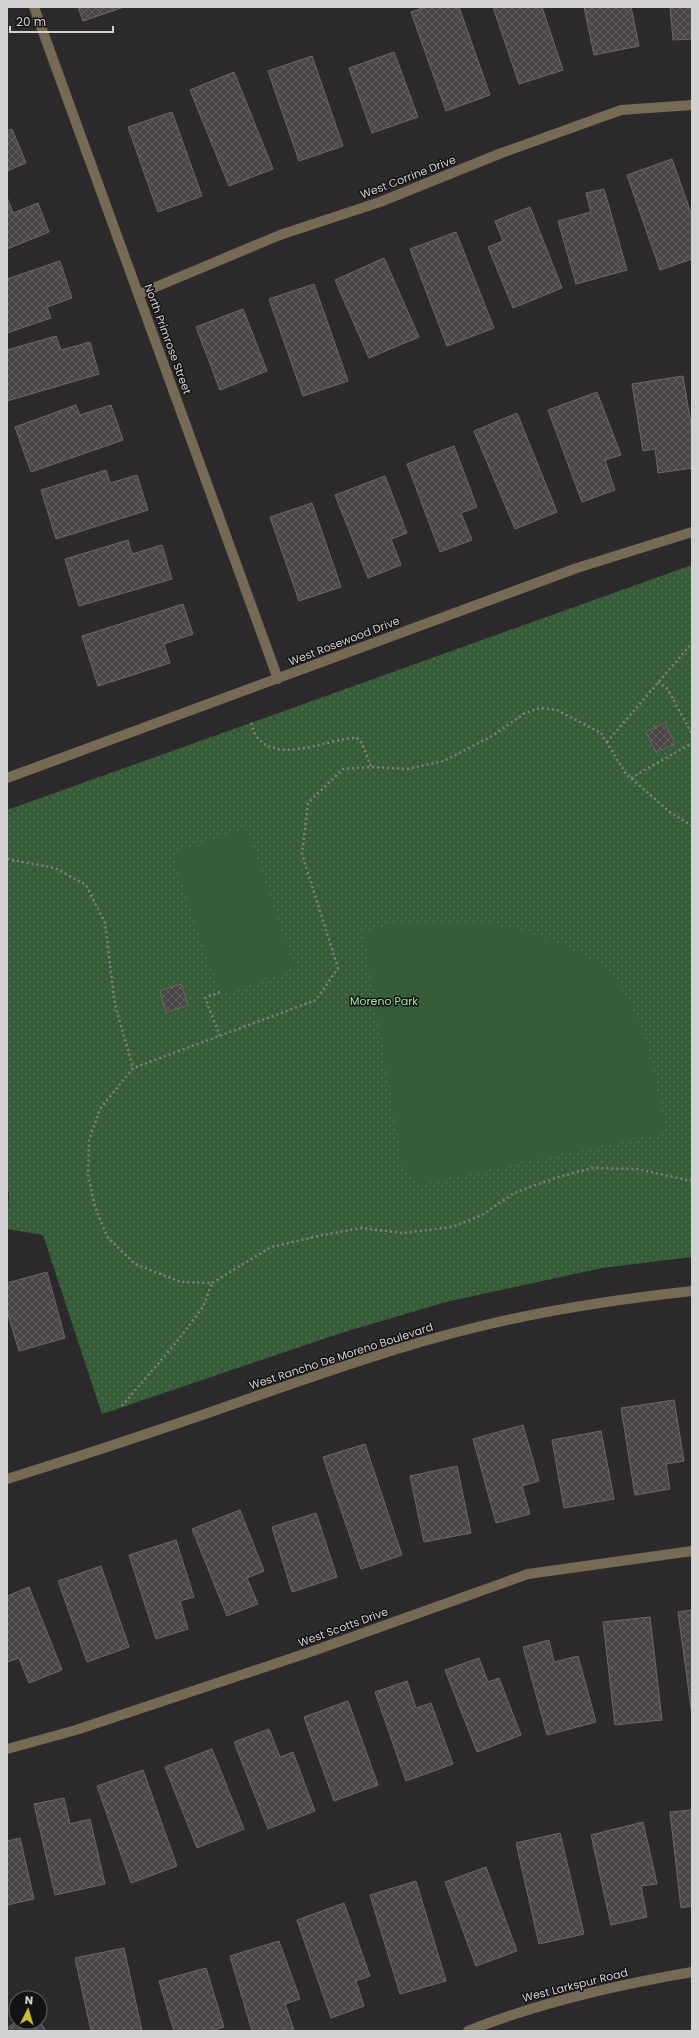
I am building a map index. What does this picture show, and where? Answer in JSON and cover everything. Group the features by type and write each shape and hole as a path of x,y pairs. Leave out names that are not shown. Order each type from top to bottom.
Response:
{"street":[{"name":"North Primrose Street","path":"34,7 278,679"},
{"name":"West Corrine Drive","path":"139,294 280,235 380,202 499,154 621,110 692,105"},
{"name":"West Rosewood Drive","path":"7,778 577,568 692,532"},
{"name":"West Rancho De Moreno Boulevard","path":"7,1479 115,1445 384,1353 473,1328 559,1310 640,1297 692,1291"},
{"name":"West Scotts Drive","path":"7,1749 76,1730 313,1651 528,1574 692,1551"},
{"name":"West Larkspur Road","path":"468,2031 511,2014 635,1982 692,1972"}],"path":[{"path":"606,742 692,643"},
{"path":"658,682 667,688 692,734"},
{"path":"692,826 670,812 626,774 601,732 569,715 556,710 540,708 525,713 492,736 444,761 407,770 371,768 343,769 308,803 302,854 338,968 316,1000 133,1068 100,1109 89,1140 88,1175 95,1207 108,1238 135,1264 181,1282 212,1283 271,1247 322,1235 361,1228 403,1232 452,1227 482,1215 514,1193 555,1178 592,1168 637,1169 692,1181"},
{"path":"251,723 257,737 268,747 282,749 295,750 345,738 357,738 362,743 371,768"},
{"path":"631,778 692,743"},
{"path":"7,859 55,868 86,885 105,923 115,1006 133,1068"},
{"path":"220,992 206,998 220,1036"},
{"path":"122,1406 179,1339 203,1307 212,1283"}],"green space":[{"name":"Moreno Park","path":"692,565 692,1257 602,1268 446,1302 341,1333 102,1414 43,1235 7,1229 9,1194 7,1187 7,810"},
{"path":"246,829 295,968 221,994 172,855"},
{"path":"430,923 484,924 522,930 584,955 602,967 620,988 631,1006 640,1026 653,1069 665,1132 423,1183 403,1166 364,933 389,925"}],"building":[{"path":"78,7 124,7 83,21"},
{"path":"425,7 459,7 490,95 446,111 411,12"},
{"path":"493,7 542,7 563,70 519,84"},
{"path":"584,7 631,7 639,46 594,55"},
{"path":"670,7 692,7 692,39 673,40"},
{"path":"394,52 418,117 372,133 349,68"},
{"path":"312,56 343,146 299,161 268,71"},
{"path":"234,72 273,169 229,186 190,90"},
{"path":"172,112 202,196 158,212 128,127"},
{"path":"12,129 26,163 7,171 7,131"},
{"path":"672,159 692,216 692,259 660,270 627,175"},
{"path":"604,189 627,270 576,284 558,221 591,212 586,193"},
{"path":"7,197 13,213 38,203 49,232 7,249"},
{"path":"530,207 562,288 513,308 488,247 503,241 495,221"},
{"path":"456,232 494,328 447,346 410,249"},
{"path":"384,258 419,337 369,358 335,280"},
{"path":"60,261 72,298 47,307 51,318 7,333 7,279"},
{"path":"314,284 348,381 303,396 269,299"},
{"path":"243,309 267,371 220,390 196,327"},
{"path":"56,336 61,350 90,342 99,374 7,401 7,350"},
{"path":"683,376 692,431 692,468 658,473 655,449 643,451 632,384"},
{"path":"597,392 621,455 605,460 615,490 582,502 548,410"},
{"path":"76,405 80,415 111,405 123,440 31,472 15,427"},
{"path":"517,413 557,512 515,529 474,431"},
{"path":"454,446 477,507 461,513 472,540 440,552 407,464"},
{"path":"106,470 110,483 137,475 148,510 56,539 41,490"},
{"path":"385,476 407,533 391,539 401,565 368,578 335,495"},
{"path":"312,503 341,587 299,601 270,517"},
{"path":"128,540 132,554 162,545 172,579 79,606 65,559"},
{"path":"183,604 193,634 164,644 170,663 98,686 82,636"},
{"path":"665,723 675,744 656,752 646,732"},
{"path":"181,984 188,1005 166,1012 160,991"},
{"path":"47,1272 65,1338 19,1351 7,1311 7,1283"},
{"path":"674,1400 684,1461 666,1464 670,1489 635,1495 621,1408"},
{"path":"523,1425 539,1481 522,1486 530,1514 496,1523 473,1439"},
{"path":"601,1431 614,1499 564,1508 552,1440"},
{"path":"365,1444 402,1555 361,1569 323,1457"},
{"path":"457,1466 471,1533 424,1542 410,1476"},
{"path":"240,1510 264,1571 247,1578 258,1604 227,1616 192,1529"},
{"path":"316,1513 337,1577 292,1592 272,1527"},
{"path":"176,1540 194,1597 180,1601 188,1629 156,1639 129,1555"},
{"path":"101,1566 129,1647 87,1662 58,1581"},
{"path":"29,1587 62,1670 29,1683 19,1658 8,1662 7,1659 7,1596"},
{"path":"692,1610 692,1715 678,1612"},
{"path":"650,1617 662,1720 615,1725 603,1622"},
{"path":"549,1640 554,1662 578,1656 596,1722 547,1735 523,1647"},
{"path":"479,1658 488,1682 499,1678 521,1735 477,1752 445,1670"},
{"path":"407,1681 416,1708 431,1703 453,1764 406,1781 375,1692"},
{"path":"348,1701 378,1785 334,1801 304,1717"},
{"path":"269,1729 280,1757 293,1752 315,1811 268,1829 234,1742"},
{"path":"212,1749 244,1829 197,1848 165,1767"},
{"path":"143,1770 177,1866 131,1883 97,1786"},
{"path":"64,1798 70,1824 90,1819 105,1884 55,1895 34,1804"},
{"path":"692,1810 692,1906 681,1908 670,1812"},
{"path":"643,1822 657,1884 641,1886 647,1917 611,1925 591,1835"},
{"path":"560,1833 584,1934 539,1944 516,1843"},
{"path":"7,1836 8,1841 20,1838 34,1899 7,1905"},
{"path":"486,1867 517,1951 476,1966 445,1882"},
{"path":"416,1881 446,1981 400,1994 370,1895"},
{"path":"344,1903 370,1976 356,1981 364,2006 331,2018 297,1920"},
{"path":"279,1941 300,1999 285,2004 294,2030 252,2031 230,1956"},
{"path":"124,1948 142,2031 91,2031 75,1958"},
{"path":"206,1968 224,2027 211,2031 174,2031 159,1981"},
{"path":"8,2027 8,2030 46,2031 7,2031"}]}
